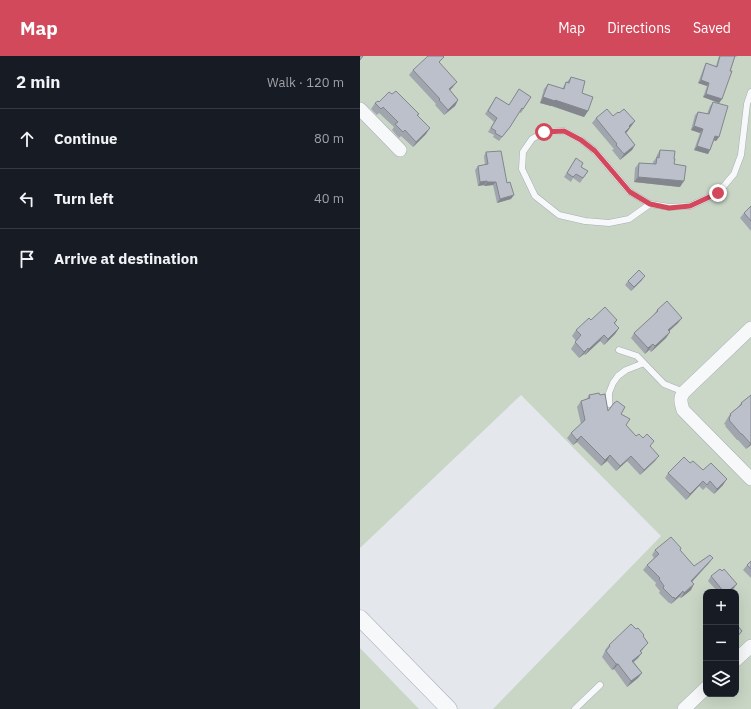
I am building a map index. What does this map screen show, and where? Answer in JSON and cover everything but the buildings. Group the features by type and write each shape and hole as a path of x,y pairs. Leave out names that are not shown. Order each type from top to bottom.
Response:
{"street":[{"path":"360,109 400,150"},
{"path":"751,328 684,392 680,401 683,410 751,479"},
{"path":"360,618 449,709"},
{"path":"739,657 751,646"},
{"path":"684,709 703,691"}],"lane":[{"path":"650,204 629,218 609,223 585,221 558,215 535,196 522,169 523,152 532,140 544,132 564,131 581,140 595,151 630,192 650,204 669,208 690,206 718,193 734,174 741,155 747,104 751,92"},
{"path":"619,350 637,356 664,384 684,392"},
{"path":"609,404 609,393 618,376 626,370 644,363"},
{"path":"575,709 600,685"}],"green space":[{"path":"360,56 751,56 751,709 493,709 661,536 521,395 360,548"},
{"path":"360,648 419,709 360,709"}],"route":[{"path":"544,132 564,131 581,140 595,151 630,192 650,204 669,208 690,206 718,193"}]}
